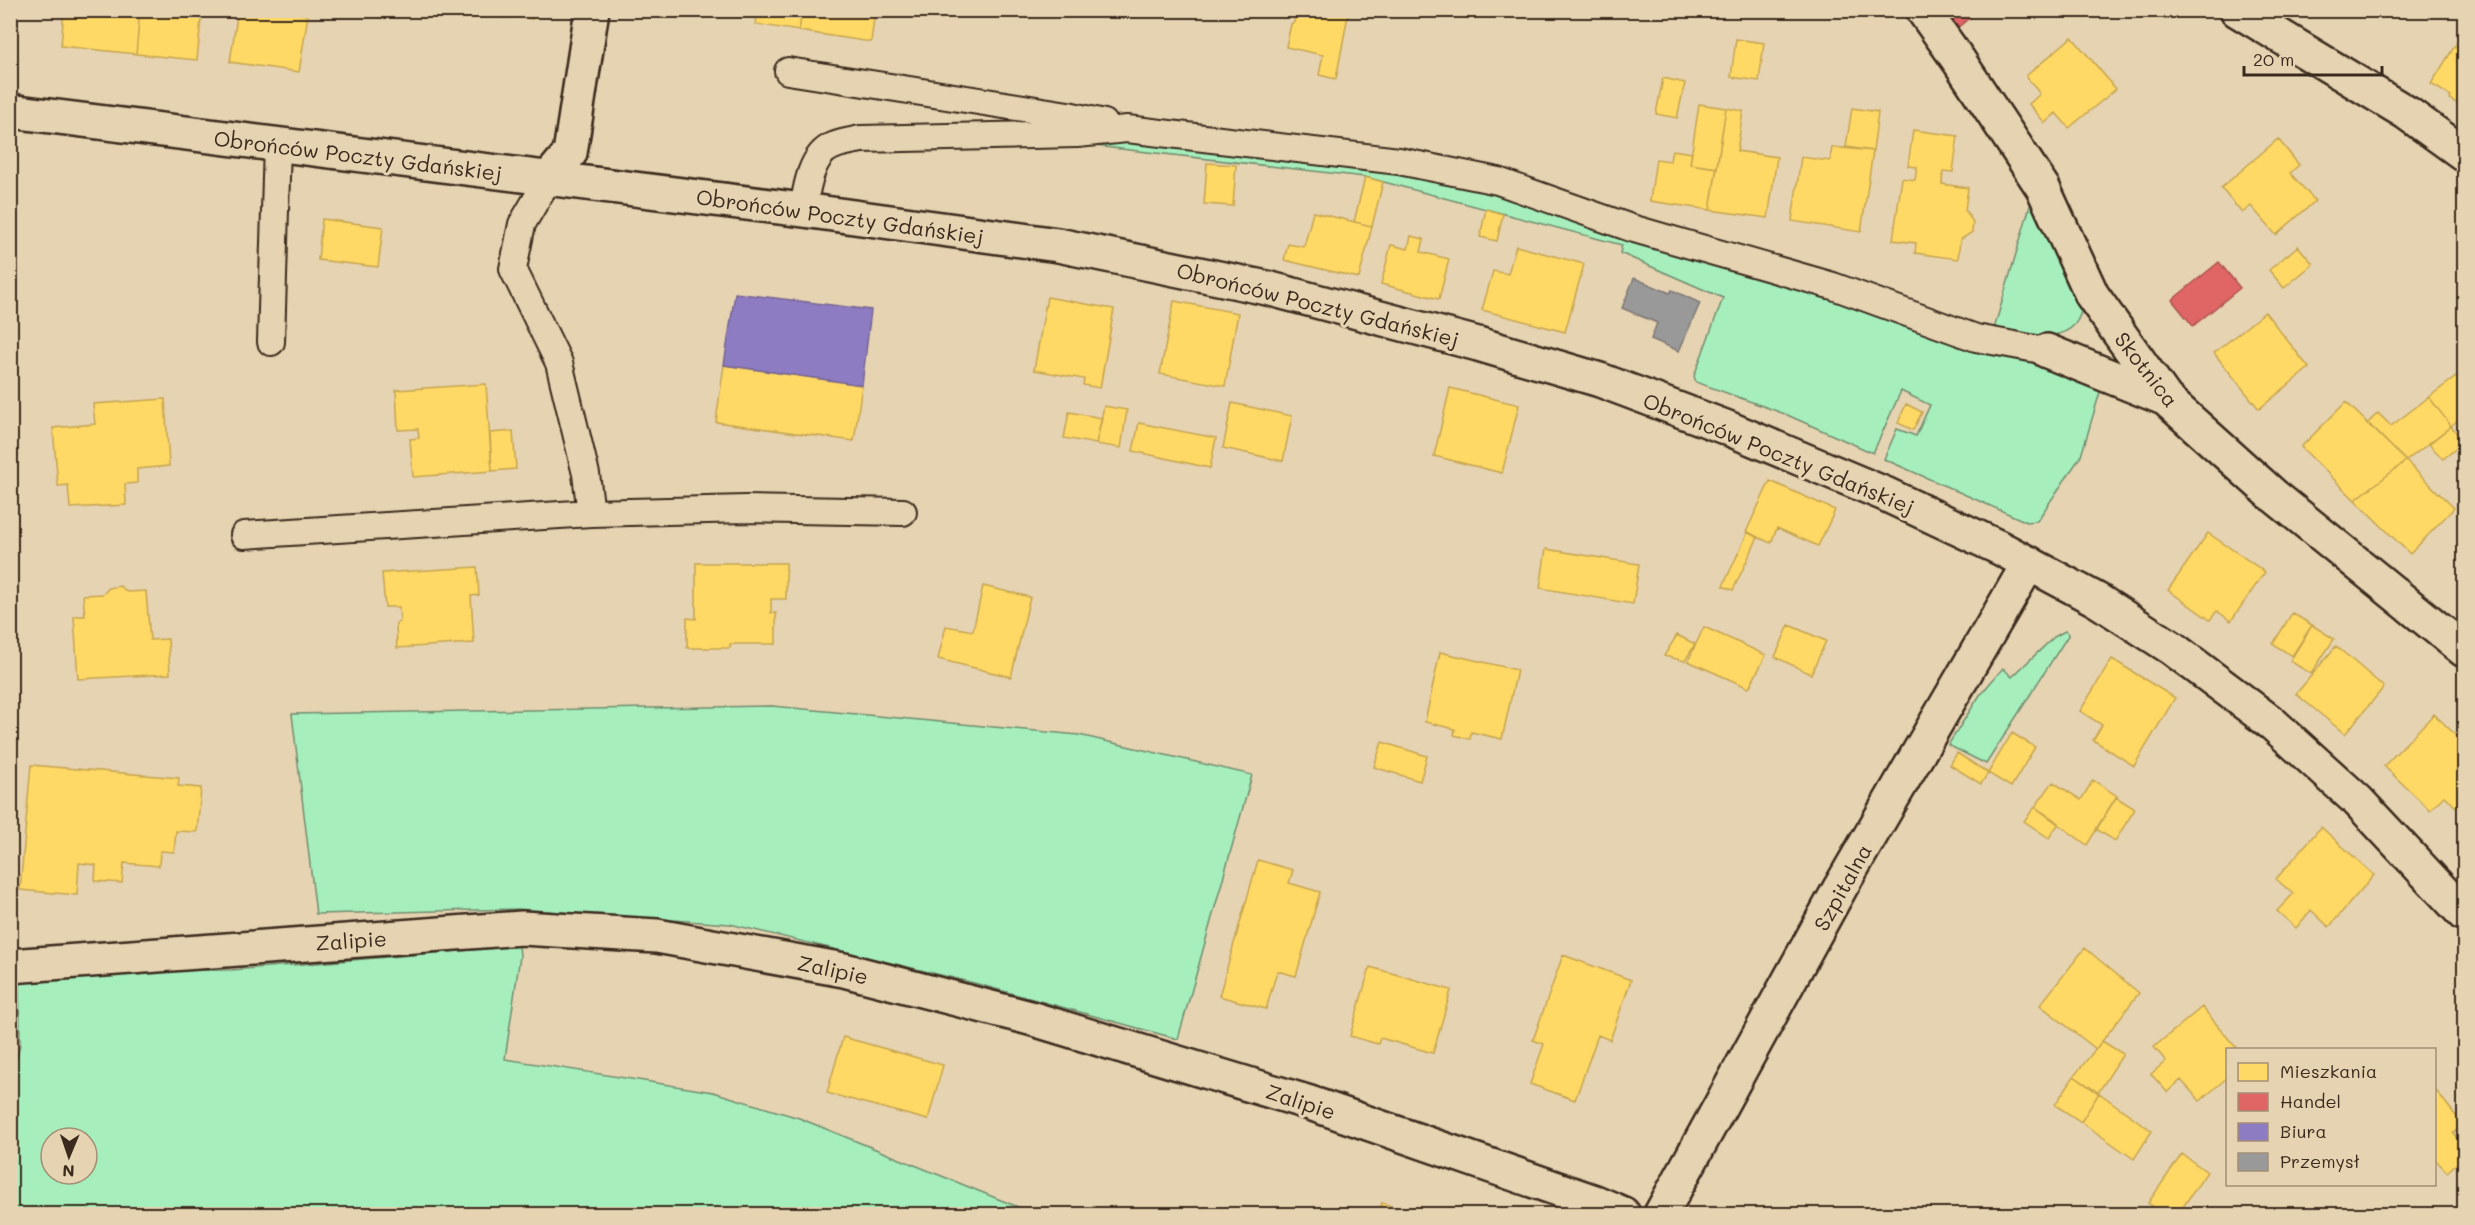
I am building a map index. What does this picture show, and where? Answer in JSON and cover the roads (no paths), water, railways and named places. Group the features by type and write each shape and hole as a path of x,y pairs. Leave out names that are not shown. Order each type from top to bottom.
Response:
{"street":[{"path":"549,178 570,153 592,10"},
{"name":"Skotnica","path":"1923,10 2043,188 2092,295 2166,399 2273,495 2464,650"},
{"path":"2237,10 2407,112 2464,153"},
{"name":"Obrońców Poczty Gdańskiej","path":"10,111 803,210 1058,245 1267,288 1478,344 1600,380 1725,427 1885,494 2029,563 2097,600 2154,636 2273,724 2358,801 2464,914"},
{"path":"2047,351 2166,399"},
{"name":"Szpitalna","path":"1661,1215 1840,888 2029,563"},
{"name":"Zalipie","path":"10,966 522,928 657,936 844,970 1030,1018 1310,1103 1584,1198 1623,1215"}],"lane":[{"path":"788,70 1068,115 1127,129 1399,161 1498,181 1631,228 1833,286 1976,338 2047,351"},
{"path":"803,210 807,184 818,160 830,146 861,139 1077,134 1127,129"},
{"path":"271,342 277,145"},
{"path":"549,178 522,224 513,269 559,363 586,474 591,513"},
{"path":"244,535 591,513 746,508 903,513"}]}
